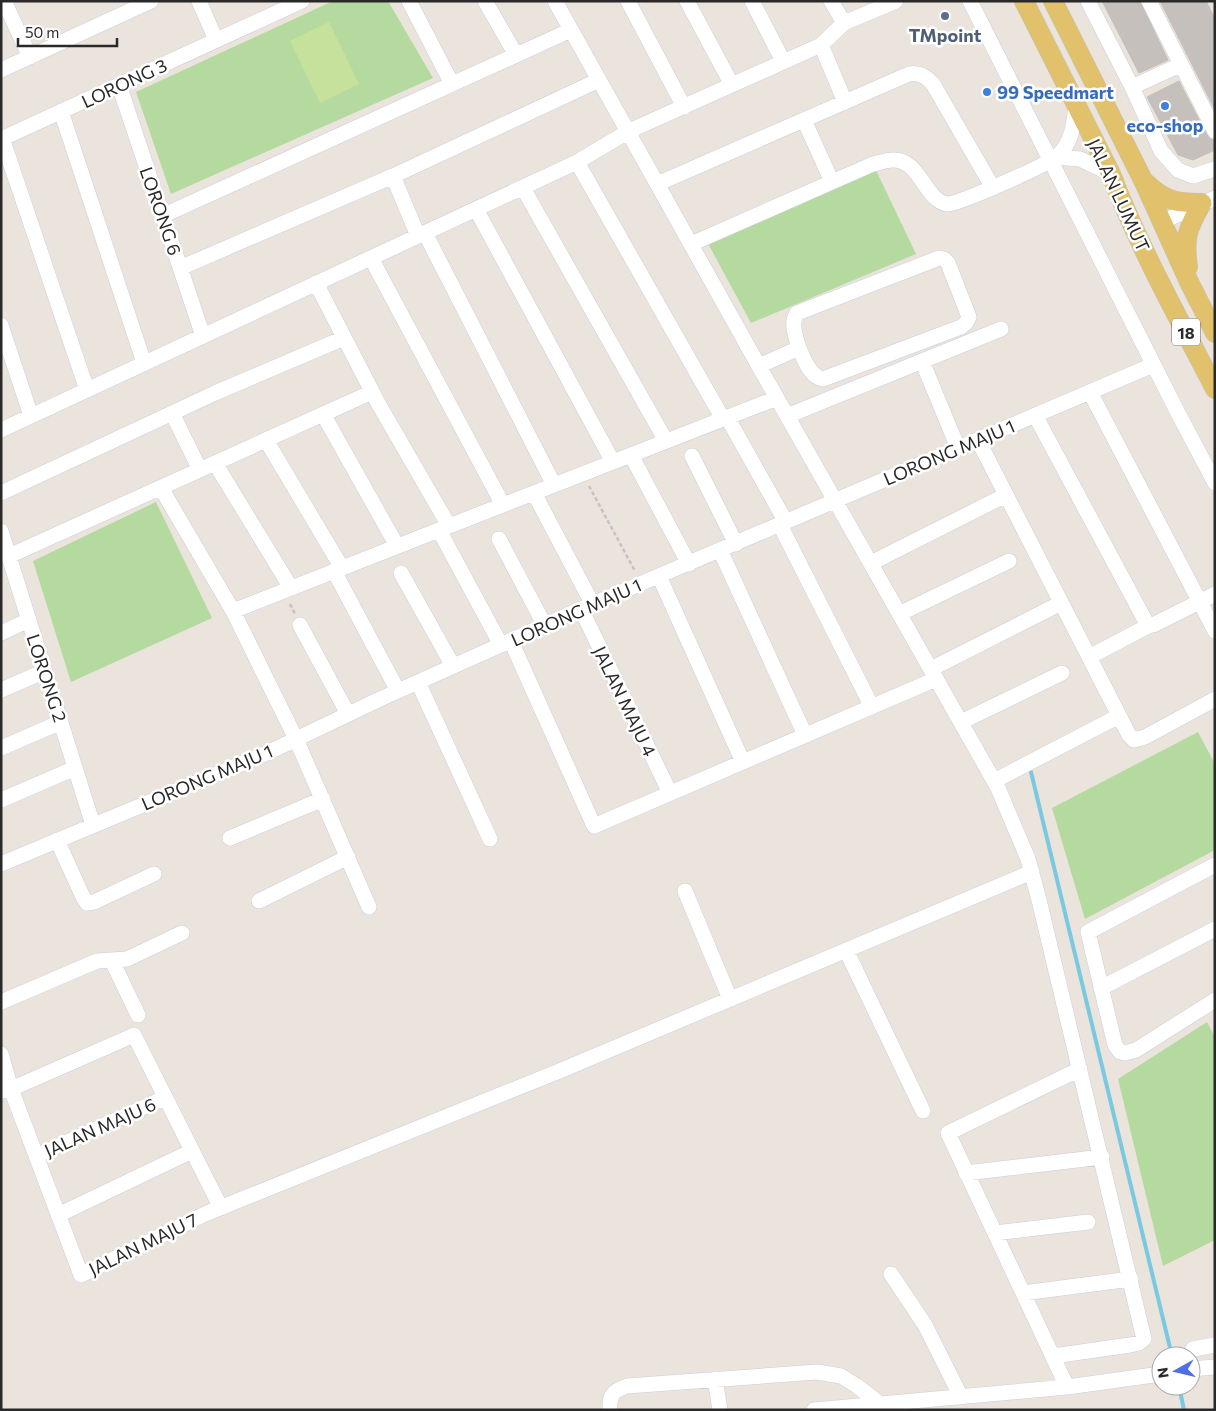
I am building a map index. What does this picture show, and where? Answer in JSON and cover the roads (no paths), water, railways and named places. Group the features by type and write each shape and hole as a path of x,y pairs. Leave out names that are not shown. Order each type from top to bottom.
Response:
{"main road":[{"name":"JALAN LUMUT","path":"1024,1 1111,174 1157,274 1215,389"},
{"path":"1038,1 1036,11 1038,27 1046,43"},
{"name":"JALAN LUMUT","path":"1053,1 1143,180 1190,284 1215,333"},
{"path":"1143,180 1157,193 1169,200 1208,200"},
{"path":"1119,194 1129,205 1145,217 1162,222 1155,235 1153,244 1157,274"},
{"path":"1190,284 1186,242 1188,229 1208,200"}],"street":[{"path":"4,1 30,57"},
{"path":"1,70 151,1"},
{"path":"199,1 216,40"},
{"name":"LORONG 3","path":"2,139 302,1"},
{"path":"409,1 452,84"},
{"path":"485,1 516,55"},
{"path":"555,1 994,781 1028,859 1102,1157 1144,1337 1142,1342 1130,1345 1053,1356"},
{"path":"628,1 684,108"},
{"path":"687,1 732,85"},
{"path":"752,1 783,61"},
{"path":"832,1 844,23"},
{"path":"1,430 523,188 577,162 629,131 821,45 844,23 896,1"},
{"path":"970,1 1054,159 1153,365 1215,483"},
{"path":"1088,1 1132,87 1161,151 1178,170 1193,176 1215,169"},
{"path":"1149,1 1215,131"},
{"path":"162,216 571,30"},
{"path":"821,45 845,102"},
{"path":"1132,87 1180,64"},
{"path":"658,184 909,74 916,73 928,78 933,84 992,188"},
{"path":"180,268 393,176 599,80"},
{"name":"LORONG 6","path":"118,85 203,336"},
{"path":"1054,159 1071,136 1076,105"},
{"path":"61,112 144,364"},
{"path":"804,120 832,182"},
{"path":"2,139 87,390"},
{"path":"691,244 873,164 893,160 902,162 912,168 937,199 947,204 965,200 1054,159 1080,160 1111,174"},
{"path":"577,162 725,418 783,523 872,707"},
{"path":"393,176 421,235 554,485"},
{"path":"523,188 666,441"},
{"path":"1162,222 1208,200"},
{"path":"476,209 613,462"},
{"path":"371,258 503,505"},
{"path":"939,258 944,259 948,263 969,317 966,324 961,327 823,379 817,378 811,372 799,348 794,324 794,317 797,313 939,258"},
{"path":"316,283 506,643 594,826 872,707 1061,603"},
{"path":"1,326 31,416"},
{"path":"787,416 1001,329"},
{"path":"1,494 172,414 344,338"},
{"path":"759,366 799,348"},
{"path":"922,360 958,448"},
{"name":"LORONG MAJU 1","path":"1,864 267,752 398,690 587,607 1153,365"},
{"path":"8,567 161,488 372,392"},
{"path":"1090,392 1215,631"},
{"path":"233,611 777,398"},
{"path":"172,414 200,470"},
{"path":"323,414 397,546"},
{"path":"1035,415 1146,622 1150,625"},
{"path":"266,440 338,570 398,690"},
{"path":"978,440 1129,735 1134,740 1138,740 1215,699"},
{"path":"631,455 689,564"},
{"path":"692,456 736,544"},
{"path":"215,463 287,590"},
{"path":"161,488 233,611 296,739 370,907"},
{"name":"JALAN MAJU 4","path":"534,493 670,793"},
{"path":"871,563 1006,495"},
{"name":"LORONG 2","path":"1,531 8,567 29,620 93,825"},
{"path":"499,539 545,626"},
{"path":"720,550 805,735"},
{"path":"899,614 1010,561"},
{"path":"401,573 453,666"},
{"path":"659,576 742,762"},
{"path":"1089,657 1215,594"},
{"path":"1,633 29,620"},
{"path":"300,625 348,714"},
{"path":"1,690 45,671"},
{"path":"961,722 1062,673"},
{"path":"418,682 490,839"},
{"path":"994,781 1119,716"},
{"path":"1,748 61,722"},
{"path":"1,800 75,768"},
{"path":"230,838 323,799"},
{"path":"57,840 87,903 94,902 154,874"},
{"path":"260,901 348,857"},
{"path":"1215,865 1088,932 1115,1045 1120,1052 1125,1053 1136,1050 1215,1000"},
{"name":"JALAN MAJU 7","path":"58,1215 81,1275 205,1214 548,1076 1032,872"},
{"path":"686,892 730,998"},
{"path":"1101,988 1215,929"},
{"path":"1,1002 97,962 127,959 182,933"},
{"path":"846,950 923,1111"},
{"path":"112,960 138,1015"},
{"path":"6,1090 134,1035 220,1208"},
{"path":"1,1054 6,1090 36,1156 58,1215 192,1151"},
{"path":"1067,1387 948,1133 1080,1070"},
{"name":"JALAN MAJU 6","path":"36,1156 164,1098"},
{"path":"966,1173 1102,1157"},
{"path":"994,1233 1088,1222"},
{"path":"891,1274 925,1325 961,1397"},
{"path":"1023,1293 1131,1279"},
{"path":"1201,1348 1215,1346"},
{"path":"1201,1368 1215,1367"},
{"path":"610,1410 610,1399 616,1390 627,1386 817,1372 841,1376 880,1404"},
{"path":"814,1410 1067,1387 1151,1375"},
{"path":"715,1380 720,1410"}],"waterway":[{"path":"1031,772 1170,1346"},
{"path":"1181,1396 1184,1410"}],"place":[{"name":"TMpoint","path":"945,16"},
{"name":"99 Speedmart","path":"987,92"},
{"name":"eco-shop","path":"1165,106"}]}
